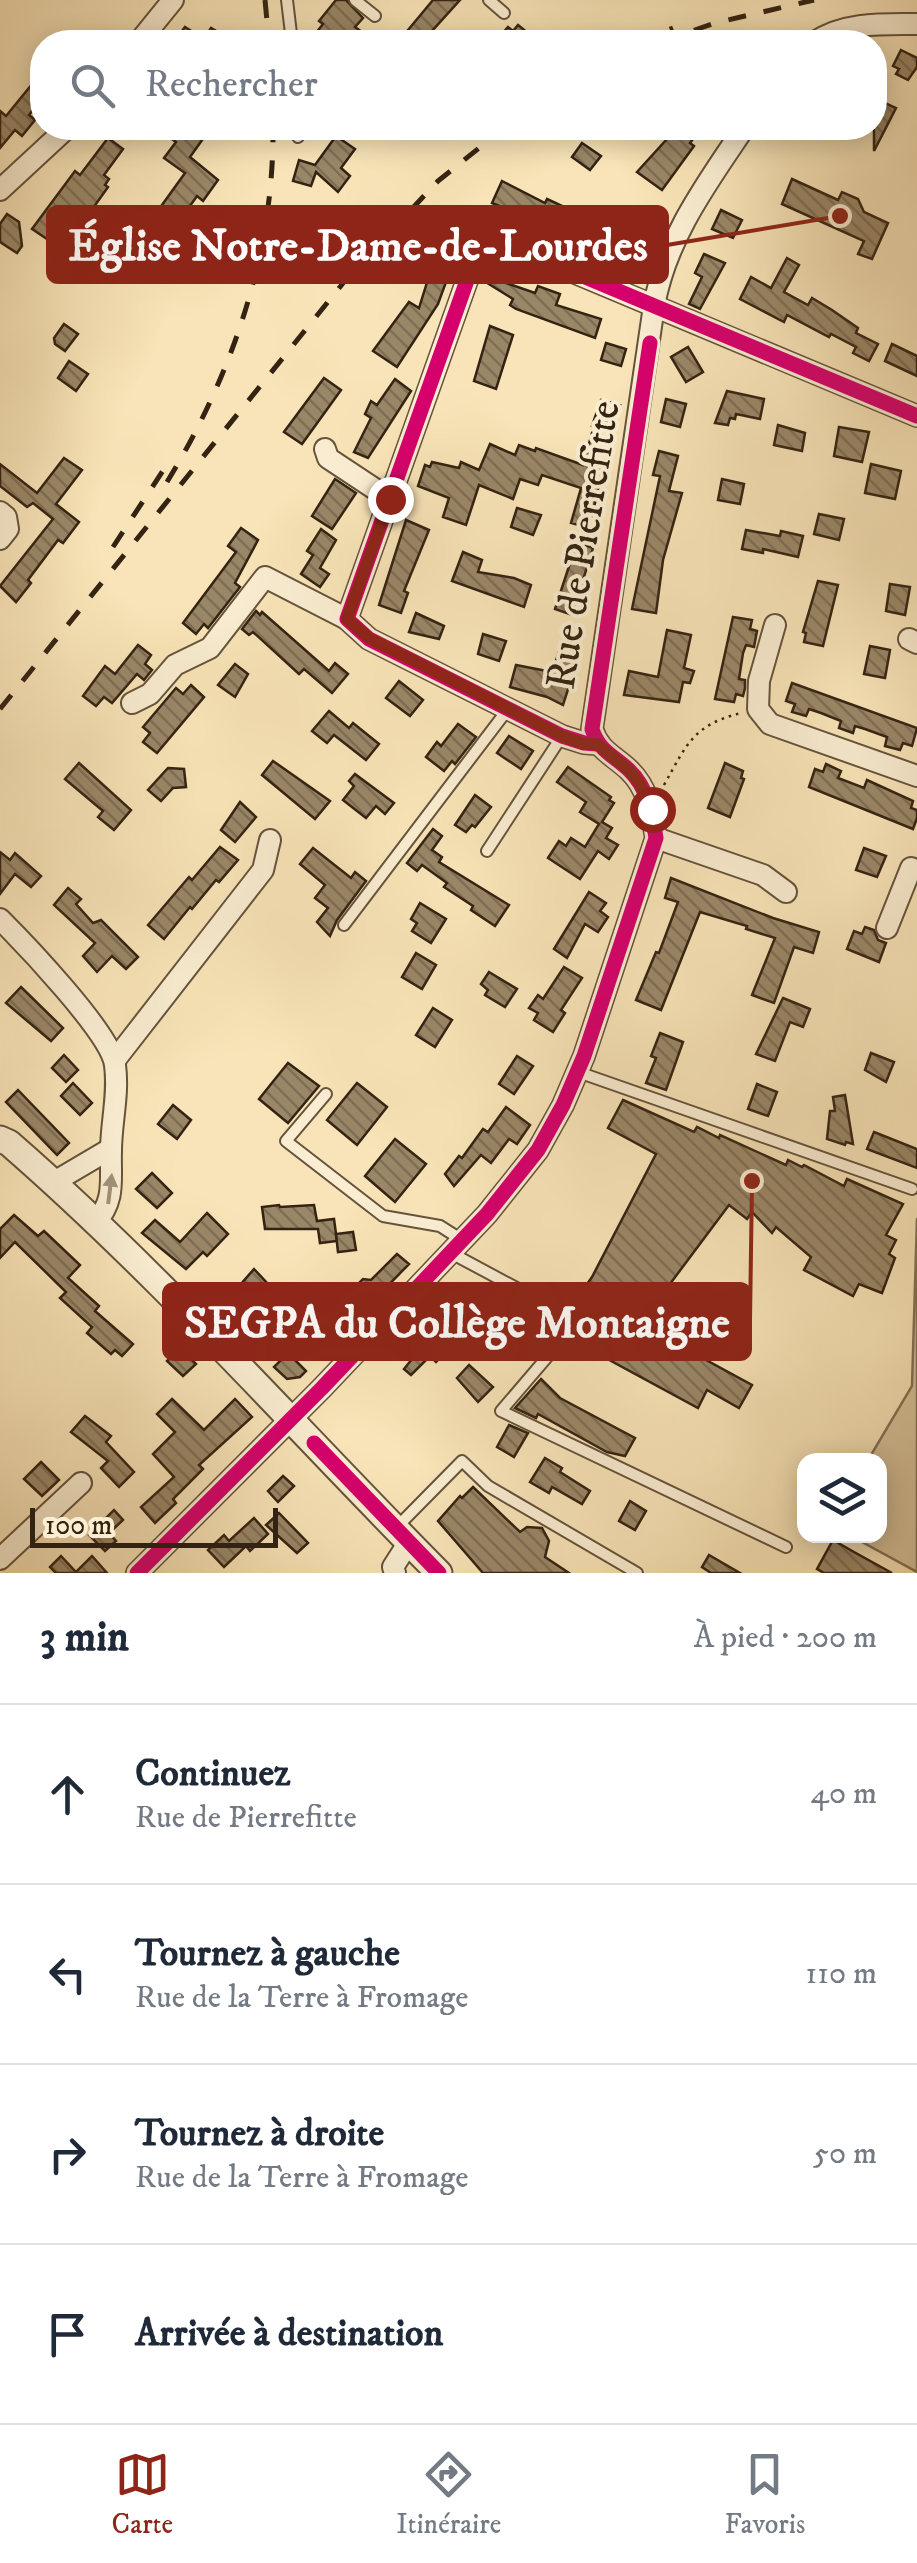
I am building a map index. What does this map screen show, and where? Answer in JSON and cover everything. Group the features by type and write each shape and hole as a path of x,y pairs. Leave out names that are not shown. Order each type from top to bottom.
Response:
{"street":[{"path":"148,30 172,0"},
{"path":"837,30 917,24"},
{"path":"0,190 54,140"},
{"name":"Rue de Pierrefitte","path":"137,1573 456,1246 538,1150 577,1072 656,838 652,809 640,784 597,744 593,715 657,286 684,221 736,140"},
{"path":"347,619 476,255 488,244 504,242 917,416"},
{"path":"325,449 328,458 390,499"},
{"path":"0,512 6,516 8,529 0,540"},
{"path":"132,703 150,694 175,666 210,648 264,577 347,619 369,638 508,709 562,736 597,744"},
{"path":"774,625 760,681 758,709 770,724 917,776"},
{"path":"656,838 763,875 786,892"},
{"path":"115,1060 263,870 270,840"},
{"path":"887,928 915,863"},
{"path":"0,919 44,964 115,1060 116,1102 110,1149 114,1185 107,1211 95,1223"},
{"path":"0,1139 9,1142 54,1182 292,1418 439,1573"},
{"path":"54,1182 110,1149"},
{"path":"0,1559 81,1483"},
{"path":"388,1571 402,1536"}],"lane":[{"path":"287,0 291,30"},
{"path":"355,0 375,16"},
{"path":"489,0 504,13"},
{"path":"344,924 508,709"},
{"path":"486,851 562,736"},
{"path":"577,1072 912,1189"},
{"path":"326,1094 286,1140 383,1216 440,1226 456,1246 578,1321 500,1411 786,1547"},
{"path":"402,1536 462,1461 488,1486 637,1573"}],"path":[{"path":"652,809 689,740 700,728 758,709"}],"shaded area":[{"path":"917,1218 917,1572 864,1543 887,1543 887,1453 872,1453 912,1386"}],"building":[{"path":"336,0 346,0 363,18 355,27 359,30 318,30 323,24 319,21"},
{"path":"433,0 460,0 433,30 408,30"},
{"path":"901,50 917,58 917,67 908,80 896,74 899,69 893,66"},
{"path":"30,87 30,126 22,136 15,130 0,148 0,111 6,116"},
{"path":"887,104 896,108 887,126"},
{"path":"106,140 123,149 104,175 109,179 105,185 108,187 81,225 72,218 53,243 32,229 75,171 80,175"},
{"path":"173,140 202,140 190,157 218,180 203,201 197,196 173,230 167,242 176,249 168,260 143,243 162,215 157,212 185,173 164,158 176,142"},
{"path":"333,140 342,140 355,149 341,168 350,176 338,192 316,172 311,186 293,181 299,160 315,165"},
{"path":"666,140 692,140 694,146 662,190 637,172"},
{"path":"582,143 601,156 590,170 572,157"},
{"path":"792,179 838,200 842,192 858,199 864,212 888,223 872,259 858,254 864,241 782,204"},
{"path":"502,181 545,203 547,199 577,213 578,209 593,215 592,218 607,225 606,229 635,242 638,237 652,244 643,267 596,252 598,248 582,242 583,238 554,226 537,222 536,226 504,213 507,209 492,203"},
{"path":"721,210 742,220 733,238 712,229"},
{"path":"7,214 19,222 22,246 17,253 0,242 0,224"},
{"path":"704,254 725,263 700,309 689,304 702,277 695,273"},
{"path":"787,258 799,265 784,292 808,305 812,298 858,328 856,333 878,344 869,361 853,353 856,347 831,334 829,337 787,315 784,322 740,299 751,277 771,288"},
{"path":"429,276 446,282 438,304 397,367 373,351 409,302 419,308"},
{"path":"486,276 535,293 538,286 560,294 556,305 601,319 595,338 516,309 510,305 513,299 484,281"},
{"path":"64,324 78,334 65,351 55,344 54,338"},
{"path":"490,326 513,335 496,389 474,381"},
{"path":"606,343 626,349 621,366 601,360"},
{"path":"892,344 917,356 917,376 885,361"},
{"path":"688,347 703,372 686,382 671,357"},
{"path":"69,361 88,374 76,391 58,378"},
{"path":"324,378 341,390 302,444 284,432"},
{"path":"395,379 411,391 368,458 354,452 371,418 365,414 371,401 377,405"},
{"path":"727,391 764,399 760,419 736,414 728,425 715,423"},
{"path":"666,399 686,404 680,427 661,422"},
{"path":"601,400 620,405 611,432 592,426"},
{"path":"778,425 805,433 802,451 774,445"},
{"path":"839,427 869,432 862,462 834,456"},
{"path":"592,433 601,435 596,462 604,465 589,528 571,523 581,488 542,475 538,485 520,479 513,499 479,485 466,525 443,517 449,498 418,486 425,465 430,467 432,462 459,468 461,462 479,470 490,444 515,455 519,445 535,451 536,448 583,465"},
{"path":"659,451 678,456 669,491 682,493 663,560 656,613 632,609 660,476 653,475"},
{"path":"64,458 82,470 56,504 79,522 63,543 58,540 16,602 0,586 53,519 33,503 27,507 0,486 0,464 37,493"},
{"path":"871,464 901,471 895,499 865,493"},
{"path":"335,479 356,493 332,529 312,516"},
{"path":"722,479 744,484 740,504 718,500"},
{"path":"517,508 541,515 533,535 511,527"},
{"path":"819,514 844,519 839,540 814,534"},
{"path":"406,520 429,530 404,591 408,593 401,613 379,605"},
{"path":"241,528 258,540 235,583 240,587 208,628 204,624 196,634 183,623 236,552 228,546"},
{"path":"321,529 336,540 320,568 329,574 320,587 301,574 313,555 307,551"},
{"path":"746,530 803,536 798,557 742,549"},
{"path":"577,542 593,548 572,615 555,609"},
{"path":"463,552 482,560 478,572 531,585 524,607 452,581"},
{"path":"818,581 838,585 823,646 804,642 803,632"},
{"path":"890,584 910,587 905,615 886,611"},
{"path":"256,611 260,615 262,612 329,671 335,663 348,674 332,693 304,669 299,674 253,632 249,635 242,629"},
{"path":"416,613 444,626 439,639 409,632"},
{"path":"733,617 752,620 750,629 757,631 754,647 746,645 743,653 739,679 745,680 743,696 736,694 734,702 715,699"},
{"path":"667,630 691,635 684,668 694,671 690,683 683,682 679,702 624,695 629,671 658,677"},
{"path":"483,634 506,641 499,661 478,654"},
{"path":"562,643 581,649 563,705 510,687 516,665 552,672"},
{"path":"138,645 151,655 145,664 152,670 144,680 137,674 112,703 104,697 96,706 83,696 105,666 115,674"},
{"path":"870,646 890,650 885,678 864,674"},
{"path":"235,664 248,674 235,697 218,685"},
{"path":"399,681 423,700 410,716 386,698"},
{"path":"792,683 917,728 912,746 903,743 900,750 885,746 887,737 855,726 853,733 839,728 841,721 809,709 806,716 792,712 795,704 786,701"},
{"path":"191,685 204,697 157,753 143,742 150,733 143,727 176,688 183,694"},
{"path":"329,711 349,728 353,723 379,744 366,760 334,735 327,743 312,731"},
{"path":"458,724 476,737 455,764 452,761 444,771 426,757 437,742 441,746"},
{"path":"509,736 533,751 521,769 497,753"},
{"path":"273,761 330,801 315,819 262,775"},
{"path":"79,763 131,810 114,830 98,817 103,811 65,779"},
{"path":"725,763 743,771 744,779 730,817 708,808"},
{"path":"826,764 841,771 838,778 864,788 867,780 913,801 911,808 917,810 917,818 913,829 809,787 815,769 823,772"},
{"path":"568,767 614,803 602,822 612,828 606,838 618,845 609,859 598,851 580,879 548,858 559,841 566,846 571,838 585,847 599,824 580,812 586,802 557,782"},
{"path":"168,768 184,769 186,787 173,788 161,801 148,790"},
{"path":"355,774 394,803 385,814 376,806 366,818 343,800 354,786 349,781"},
{"path":"475,795 491,807 466,832 455,825"},
{"path":"240,802 256,817 235,842 221,830"},
{"path":"433,829 442,836 432,850 442,857 439,862 509,905 495,926 471,910 473,906 444,887 447,883 422,865 417,871 407,863"},
{"path":"220,847 238,860 164,939 148,925"},
{"path":"313,848 351,878 355,872 366,881 330,936 317,922 328,908 315,898 325,885 300,864"},
{"path":"864,848 886,856 877,877 856,870"},
{"path":"0,852 10,860 15,853 41,876 31,887 15,874 0,894"},
{"path":"671,878 819,932 813,953 794,947 774,1003 752,995 775,938 700,912 661,1010 636,1000 678,902 665,898"},
{"path":"68,888 81,899 76,904 93,923 101,920 138,957 126,969 112,956 97,972 83,956 95,943 54,905"},
{"path":"589,892 606,903 600,911 608,917 598,932 585,924 567,958 554,949"},
{"path":"420,903 446,919 431,943 412,931 417,923 411,919"},
{"path":"865,927 874,930 878,940 886,943 879,962 847,949 854,931 862,934"},
{"path":"416,953 436,965 422,989 402,977"},
{"path":"564,967 582,978 561,1010 565,1013 553,1032 534,1020 538,1013 529,1008 538,995 543,999"},
{"path":"489,972 517,989 505,1007 485,995 488,990 481,984"},
{"path":"21,987 63,1028 51,1041 6,1003"},
{"path":"783,998 810,1009 803,1027 790,1022 775,1061 756,1054"},
{"path":"433,1008 452,1020 435,1047 416,1035"},
{"path":"660,1033 683,1042 666,1090 646,1083"},
{"path":"871,1053 894,1062 886,1082 865,1070"},
{"path":"64,1055 78,1070 66,1082 52,1068"},
{"path":"517,1056 533,1066 514,1094 499,1084"},
{"path":"288,1063 319,1086 288,1123 259,1099"},
{"path":"73,1083 92,1103 80,1115 61,1096"},
{"path":"357,1083 387,1107 357,1145 327,1120"},
{"path":"757,1084 777,1092 768,1116 748,1109"},
{"path":"18,1090 69,1143 57,1155 6,1102"},
{"path":"845,1095 853,1144 845,1145 827,1139 830,1111 835,1111 833,1097"},
{"path":"623,1100 694,1132 697,1127 786,1165 788,1160 804,1165 844,1186 847,1179 903,1204 886,1235 896,1240 889,1254 895,1258 882,1293 859,1284 853,1296 804,1270 811,1257 776,1227 772,1233 752,1212 747,1219 729,1205 640,1324 752,1385 739,1408 707,1390 698,1408 578,1343 592,1318 571,1307 592,1277 656,1154 608,1128"},
{"path":"173,1105 191,1120 177,1139 158,1124"},
{"path":"506,1107 530,1125 517,1144 509,1139 491,1163 481,1155 454,1186 445,1174 483,1129 488,1132"},
{"path":"874,1132 917,1149 917,1168 867,1149"},
{"path":"395,1139 426,1164 395,1202 365,1176"},
{"path":"152,1173 172,1193 157,1208 136,1189"},
{"path":"314,1205 317,1221 334,1219 337,1241 320,1243 318,1229 265,1229 262,1207"},
{"path":"207,1213 228,1234 207,1256 203,1252 186,1269 142,1233 155,1220 180,1242"},
{"path":"14,1215 38,1236 44,1231 80,1265 68,1278 99,1306 95,1311 133,1344 122,1356 115,1350 111,1354 87,1333 92,1327 60,1298 66,1292 15,1242 0,1258 0,1229"},
{"path":"353,1232 356,1250 338,1252 336,1234"},
{"path":"397,1254 409,1264 349,1320 353,1324 336,1343 332,1339 325,1347 312,1334 329,1317 325,1313 346,1291 346,1296 363,1279 371,1280"},
{"path":"254,1269 268,1284 255,1297 241,1284"},
{"path":"429,1338 446,1352 436,1362 430,1356 411,1375 404,1369"},
{"path":"180,1348 196,1364 183,1376 167,1361"},
{"path":"288,1353 306,1371 300,1377 287,1379 274,1367"},
{"path":"469,1365 493,1387 478,1402 457,1378"},
{"path":"541,1379 560,1398 635,1438 625,1456 607,1452 538,1414 536,1418 515,1408"},
{"path":"172,1399 204,1430 235,1399 252,1417 199,1465 203,1469 155,1523 141,1507 174,1477 153,1454 175,1432 157,1414"},
{"path":"85,1416 111,1436 106,1442 134,1472 119,1487 101,1468 108,1461 71,1432"},
{"path":"509,1425 528,1433 514,1457 497,1447"},
{"path":"545,1458 590,1491 582,1504 552,1487 549,1493 530,1482"},
{"path":"41,1462 59,1480 42,1496 24,1479"},
{"path":"283,1476 294,1486 278,1502 268,1491"},
{"path":"473,1487 520,1532 527,1527 542,1528 549,1541 545,1557 569,1573 483,1573 438,1521"},
{"path":"630,1501 646,1511 635,1530 619,1521"},
{"path":"114,1510 123,1520 109,1533 116,1541 105,1551 89,1535"},
{"path":"279,1513 308,1543 297,1553 266,1525"},
{"path":"254,1518 268,1534 250,1551 246,1546 224,1567 208,1550 224,1535 229,1541"},
{"path":"831,1543 838,1543 892,1573 824,1573 817,1569"},
{"path":"709,1555 740,1573 711,1573 702,1567"},
{"path":"61,1556 76,1572 92,1556 107,1573 56,1573 50,1567"}],"railway":[{"path":"265,0 268,30"},
{"path":"695,30 814,0"},
{"path":"668,30 673,28"},
{"path":"167,482 211,400 245,312 266,221 272,140"},
{"path":"0,709 348,277 438,181 489,140"},
{"path":"113,547 168,463"}],"cycle path":[{"path":"597,744 562,736 369,639 347,619 476,255 487,244 504,243 917,416"},
{"path":"137,1573 322,1388 487,1214 538,1150 584,1056 656,838 641,785 603,748 592,729 650,343"},
{"path":"314,1443 439,1573"}],"place":[{"name":"Église Notre-Dame-de-Lourdes","path":"840,216"},
{"name":"SEGPA du Collège Montaigne","path":"752,1181"}],"route":[{"path":"390,499 347,619 369,638 562,736 597,744 629,770 652,809"}]}
